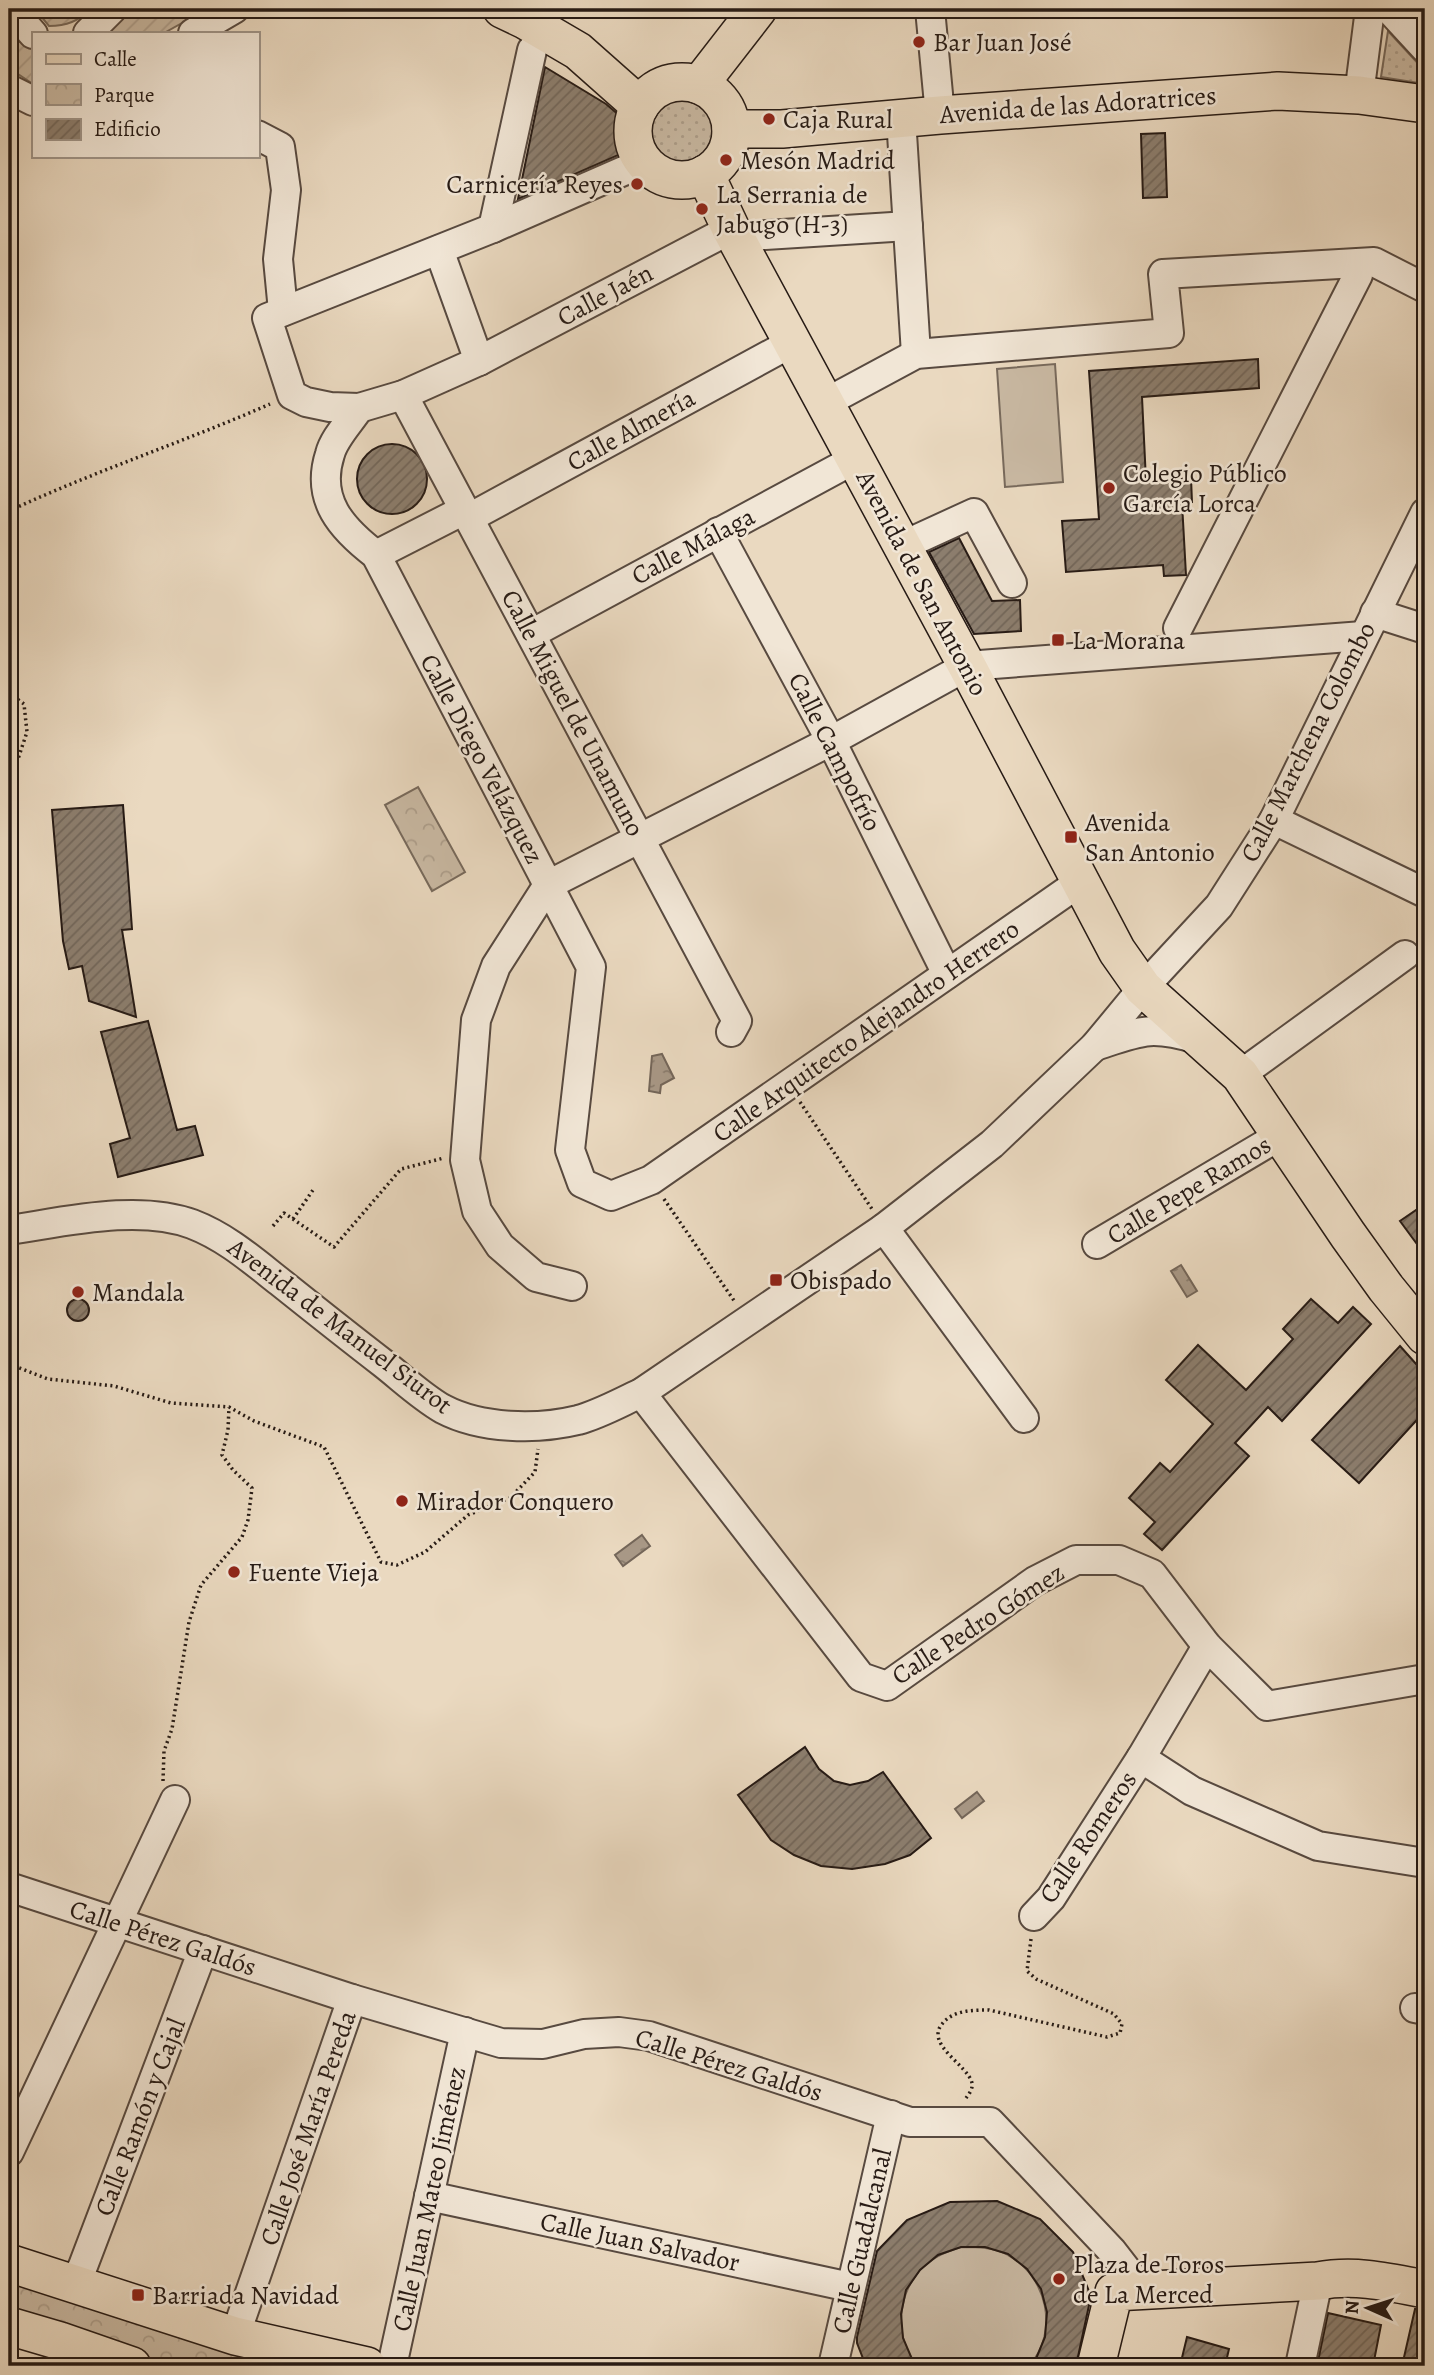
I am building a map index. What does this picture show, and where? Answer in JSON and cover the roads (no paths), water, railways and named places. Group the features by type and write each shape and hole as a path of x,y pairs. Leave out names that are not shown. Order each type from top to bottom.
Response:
{"main road":[{"path":"502,9 578,51 668,92 712,92 722,103 728,116 731,129 729,143 716,166 689,180 672,179 656,173 644,162 636,150 634,120 668,92 758,9"},
{"path":"546,9 583,33 628,68 668,92"},
{"name":"Avenida de las Adoratrices","path":"731,129 782,129 940,115 1278,92 1359,95 1425,104"},
{"name":"Avenida de San Antonio","path":"705,174 733,233 967,666 1117,951 1143,988"},
{"name":"Avenida de Manuel Siurot","path":"1143,988 1240,1075 1348,1235 1425,1336"},
{"path":"9,2263 75,2282 235,2336 367,2366"},
{"path":"1096,2366 1128,2292 1318,2281 1336,2277 1364,2277 1425,2289"},
{"path":"9,2326 132,2366"}],"street":[{"path":"89,32 113,9"},
{"path":"195,32 234,9"},
{"path":"930,9 940,115"},
{"path":"1359,95 1370,9"},
{"path":"1389,9 1425,48"},
{"path":"493,228 532,50"},
{"path":"9,89 32,100"},
{"path":"901,118 916,354"},
{"path":"259,136 280,147 286,190 275,314 292,395 306,402 330,407 359,408"},
{"path":"275,314 493,228 644,162"},
{"path":"733,233 908,226"},
{"name":"Calle Jaén","path":"359,408 403,395 479,361 733,233"},
{"path":"439,250 479,361"},
{"path":"825,403 916,354 1169,333 1163,274 1374,262 1425,288"},
{"path":"1178,628 1359,275"},
{"name":"Calle Almería","path":"376,555 467,514 793,342"},
{"name":"Calle Miguel de Unamuno","path":"403,395 737,1021 731,1032"},
{"name":"Calle Diego Velázquez","path":"359,408 330,452 325,482 332,510 354,538 376,555 548,885 496,966 476,1020 465,1154 477,1211 500,1246 536,1277 572,1286"},
{"name":"Calle Málaga","path":"531,634 855,459"},
{"path":"902,546 974,513 1012,583"},
{"name":"Calle Marchena Colombo","path":"1143,988 1219,906 1274,820 1425,513"},
{"name":"Calle Campofrío","path":"718,533 831,741 947,974"},
{"path":"548,885 831,741 967,666 1369,625 1423,630"},
{"path":"1274,820 1425,893"},
{"name":"Calle Arquitecto Alejandro Herrero","path":"548,885 591,967 569,1150 582,1183 611,1196 654,1186 947,974 1080,882"},
{"path":"1240,1075 1405,955"},
{"name":"Avenida de Manuel Siurot","path":"9,1230 114,1215 157,1217 234,1230 404,1381 444,1409 475,1421 512,1425 541,1425 578,1420 641,1393 884,1228 992,1144 1096,1046 1143,988"},
{"name":"Avenida de Manuel Siurot","path":"1096,1046 1143,1030 1168,1030 1203,1040"},
{"name":"Calle Pepe Ramos","path":"1097,1244 1281,1135"},
{"path":"884,1228 1024,1418"},
{"name":"Calle Pedro Gómez","path":"641,1393 861,1677 887,1686 1035,1581 1076,1560 1119,1560 1152,1574 1207,1646"},
{"path":"1207,1646 1267,1706 1425,1679"},
{"name":"Calle Romeros","path":"1034,1916 1051,1898 1207,1646"},
{"path":"1140,1758 1192,1791 1318,1846 1425,1863"},
{"path":"9,2152 175,1800"},
{"name":"Calle Pérez Galdós","path":"9,1888 352,1999 501,2043 543,2044 584,2034 619,2032 649,2036 910,2122 990,2122 1112,2251 1128,2292"},
{"name":"Calle Ramón y Cajal","path":"75,2282 203,1950"},
{"name":"Calle José María Pereda","path":"235,2336 352,1999"},
{"name":"Calle Juan Mateo Jiménez","path":"392,2366 465,2032"},
{"name":"Calle Guadalcanal","path":"833,2366 891,2115"},
{"name":"Calle Juan Salvador","path":"429,2196 850,2287"},
{"path":"1300,2366 1318,2281"}],"water":[{"path":"662,1054 674,1078 661,1085 660,1093 649,1091 652,1056"},
{"path":"1181,1265 1197,1291 1187,1297 1171,1271"},
{"path":"642,1535 650,1546 623,1566 615,1555"},
{"path":"977,1792 984,1801 962,1818 955,1809"}],"place":[{"name":"Bar Juan José","path":"919,42"},
{"name":"Caja Rural","path":"769,119"},
{"name":"Mesón Madrid","path":"726,160"},
{"name":"Carnicería Reyes","path":"637,184"},
{"name":"La Serrania de Jabugo (H-3)","path":"702,209"},
{"name":"Colegio Público García Lorca","path":"1109,488"},
{"name":"La Morana","path":"1058,640"},
{"name":"Avenida San Antonio","path":"1071,837"},
{"name":"Obispado","path":"776,1280"},
{"name":"Mandala","path":"78,1292"},
{"name":"Mirador Conquero","path":"402,1501"},
{"name":"Fuente Vieja","path":"234,1572"},
{"name":"Plaza de Toros de La Merced","path":"1059,2279"},
{"name":"Barriada Navidad","path":"138,2295"}]}
